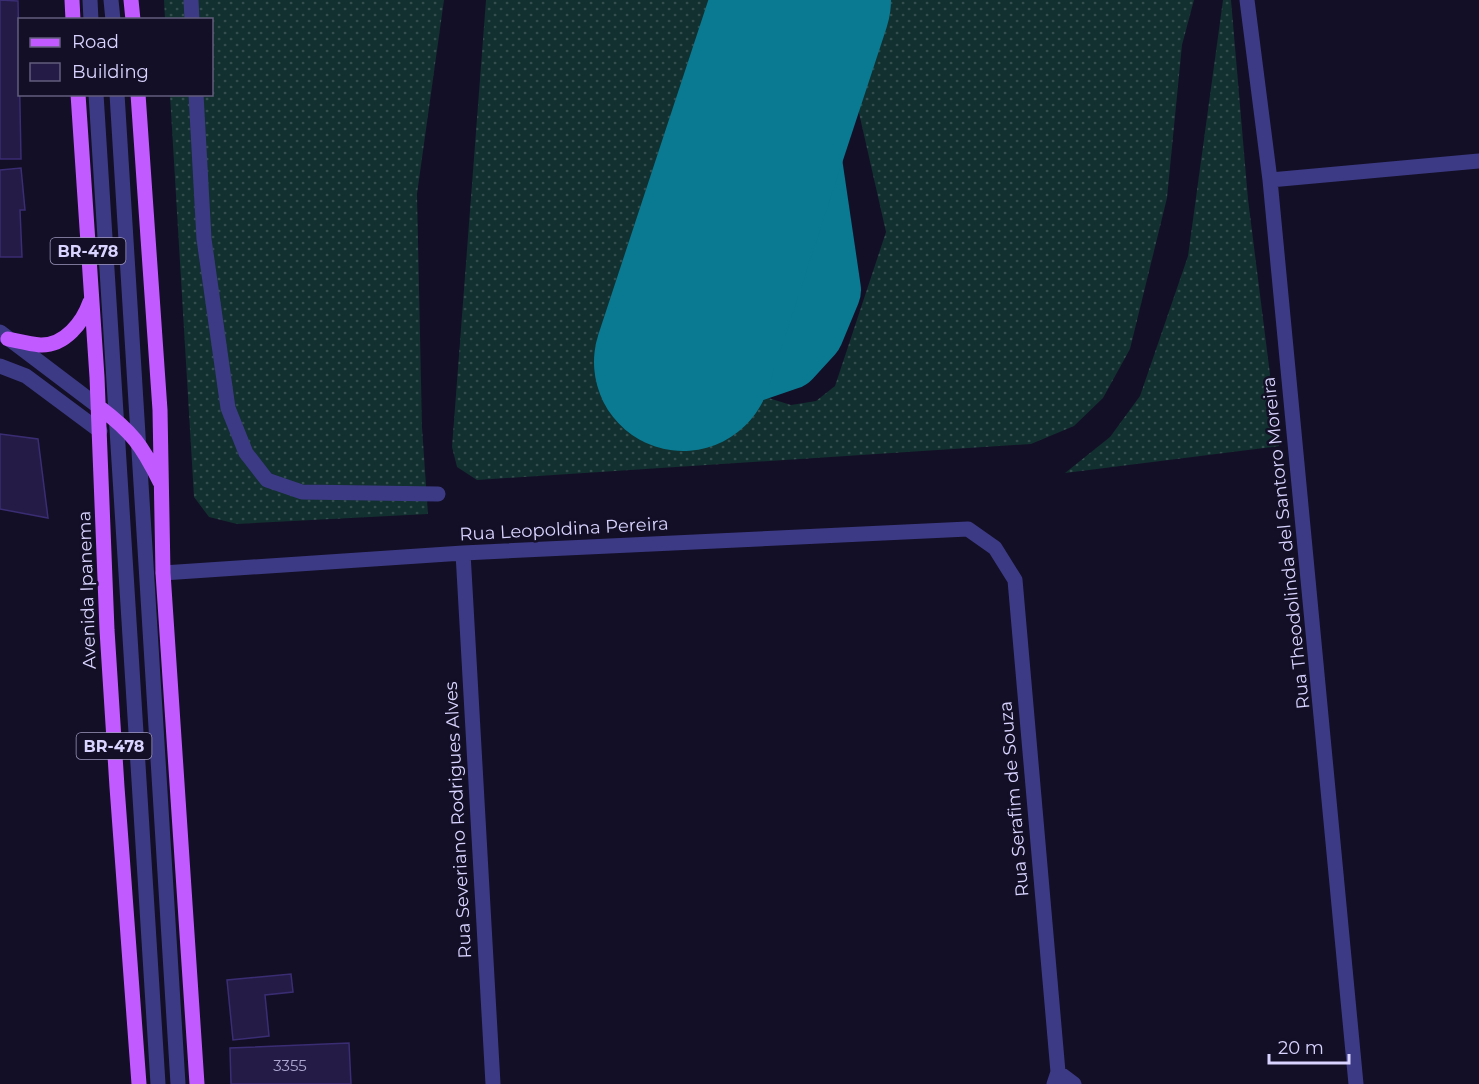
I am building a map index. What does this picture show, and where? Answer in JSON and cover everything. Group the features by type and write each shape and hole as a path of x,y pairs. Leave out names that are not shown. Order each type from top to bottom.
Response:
{"main road":[{"path":"72,0 73,18"},
{"path":"131,0 133,18"},
{"name":"Avenida Ipanema","path":"78,96 99,407 108,653 140,1084"},
{"name":"BR-478","path":"138,96 160,410 163,573 197,1084"},
{"path":"4,336 41,345 59,340 74,331 85,317 91,296"},
{"path":"99,407 115,419 144,449 162,488"}],"street":[{"path":"90,0 91,18"},
{"path":"111,0 113,18"},
{"path":"191,0 192,18"},
{"name":"Rua Theodolinda del Santoro Moreira","path":"1247,0 1270,180 1356,1084"},
{"path":"96,96 158,1084"},
{"path":"117,96 178,1084"},
{"path":"196,96 204,239 228,408 246,453 267,480 302,492 438,494"},
{"path":"1270,180 1479,161"},
{"path":"4,336 99,407"},
{"path":"0,366 26,376 100,431"},
{"name":"Rua Leopoldina Pereira","path":"163,573 462,553 968,529"},
{"name":"Rua Serafim de Souza","path":"968,529 995,548 1015,580 1056,1078"},
{"name":"Rua Severiano Rodrigues Alves","path":"462,553 493,1084"},
{"path":"1056,1078 1074,1084"}],"green space":[{"path":"164,0 444,0 417,194 422,427 428,514 237,524 209,517 194,497 170,96 213,96 213,18 165,18"},
{"path":"486,0 755,0 638,357 791,405 816,401 835,386 886,232 849,69 872,0 1194,0 1182,45 1167,198 1130,349 1103,398 1074,426 1031,444 477,480 457,467 452,447"},
{"path":"1223,0 1231,0 1248,199 1279,446 1065,473 1110,437 1140,396 1188,256"}],"building":[{"path":"0,0 18,1 18,96 20,96 21,159 0,159"},
{"path":"21,168 25,210 20,210 22,257 0,257 0,170"},
{"path":"0,434 38,439 48,518 0,509"},
{"path":"291,974 293,992 265,995 269,1036 233,1040 227,980"},
{"path":"349,1043 351,1084 231,1084 230,1048"}],"taxiway":[{"path":"758,132 687,255 679,306 689,342 716,361 755,366 787,355 809,331 826,290 796,86 798,12"}],"runway":[{"path":"683,362 802,0"}]}
